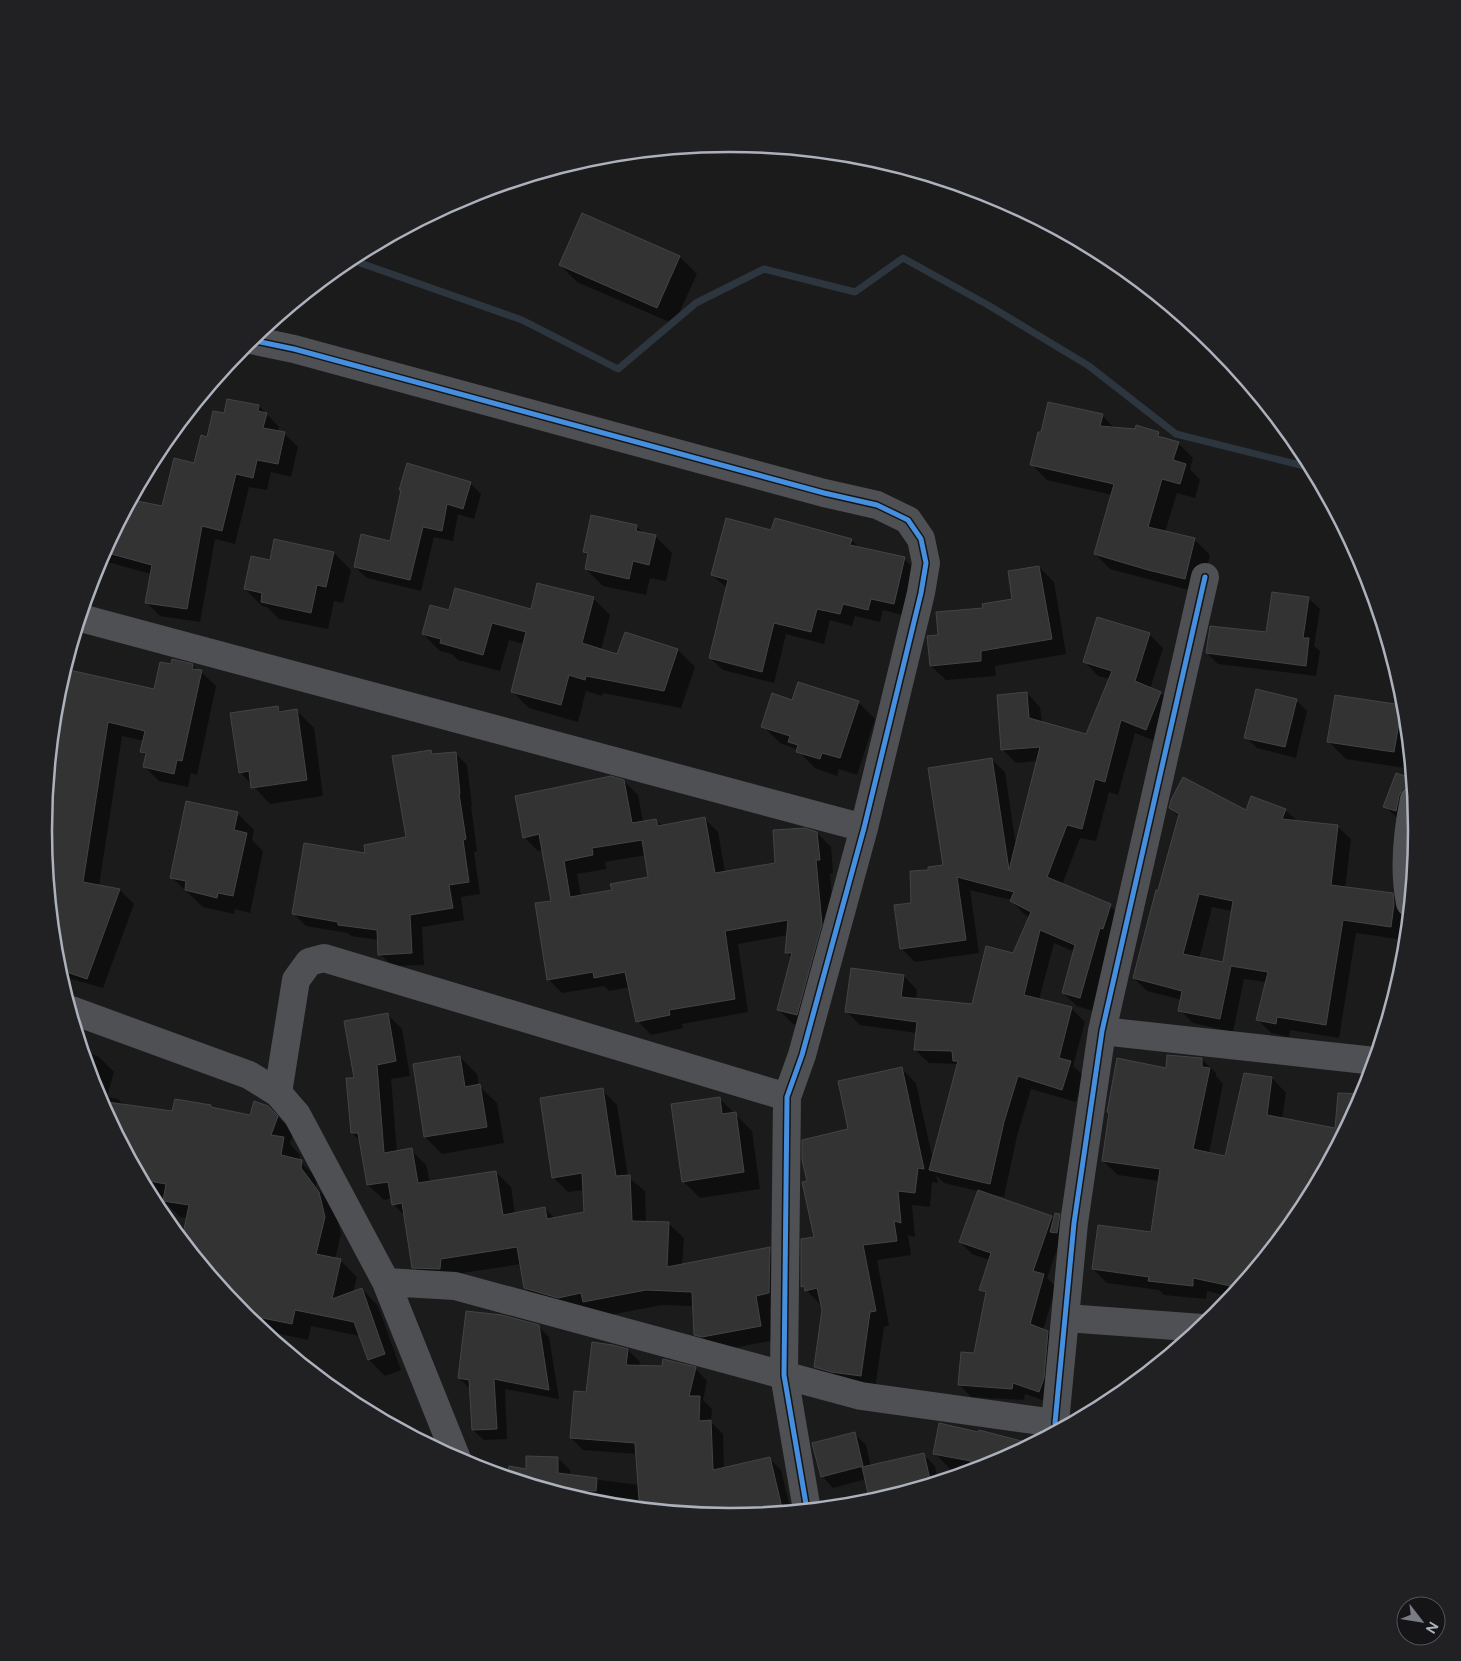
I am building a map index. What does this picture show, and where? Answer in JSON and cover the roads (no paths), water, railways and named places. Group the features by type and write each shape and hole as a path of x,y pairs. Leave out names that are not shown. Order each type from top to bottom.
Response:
{"street":[{"path":"260,342 877,505 908,520 921,539 926,563 921,593 864,828 802,1055 787,1097 784,1375 806,1504"},
{"path":"1056,1425 1074,1222 1102,1031 1205,577"},
{"path":"86,619 864,828"},
{"path":"1408,828 1408,849"},
{"path":"278,1093 296,980 310,962 324,958 787,1097"},
{"path":"78,1013 249,1075 278,1093 297,1115 386,1282 453,1449"},
{"path":"1102,1031 1368,1060"},
{"path":"386,1282 455,1286 861,1396 1053,1427"},
{"path":"1066,1318 1192,1327"}],"waterway":[{"path":"360,263 522,320 618,369 696,303 764,269 855,292 903,258 988,305 1089,366 1176,434 1301,465"}]}
